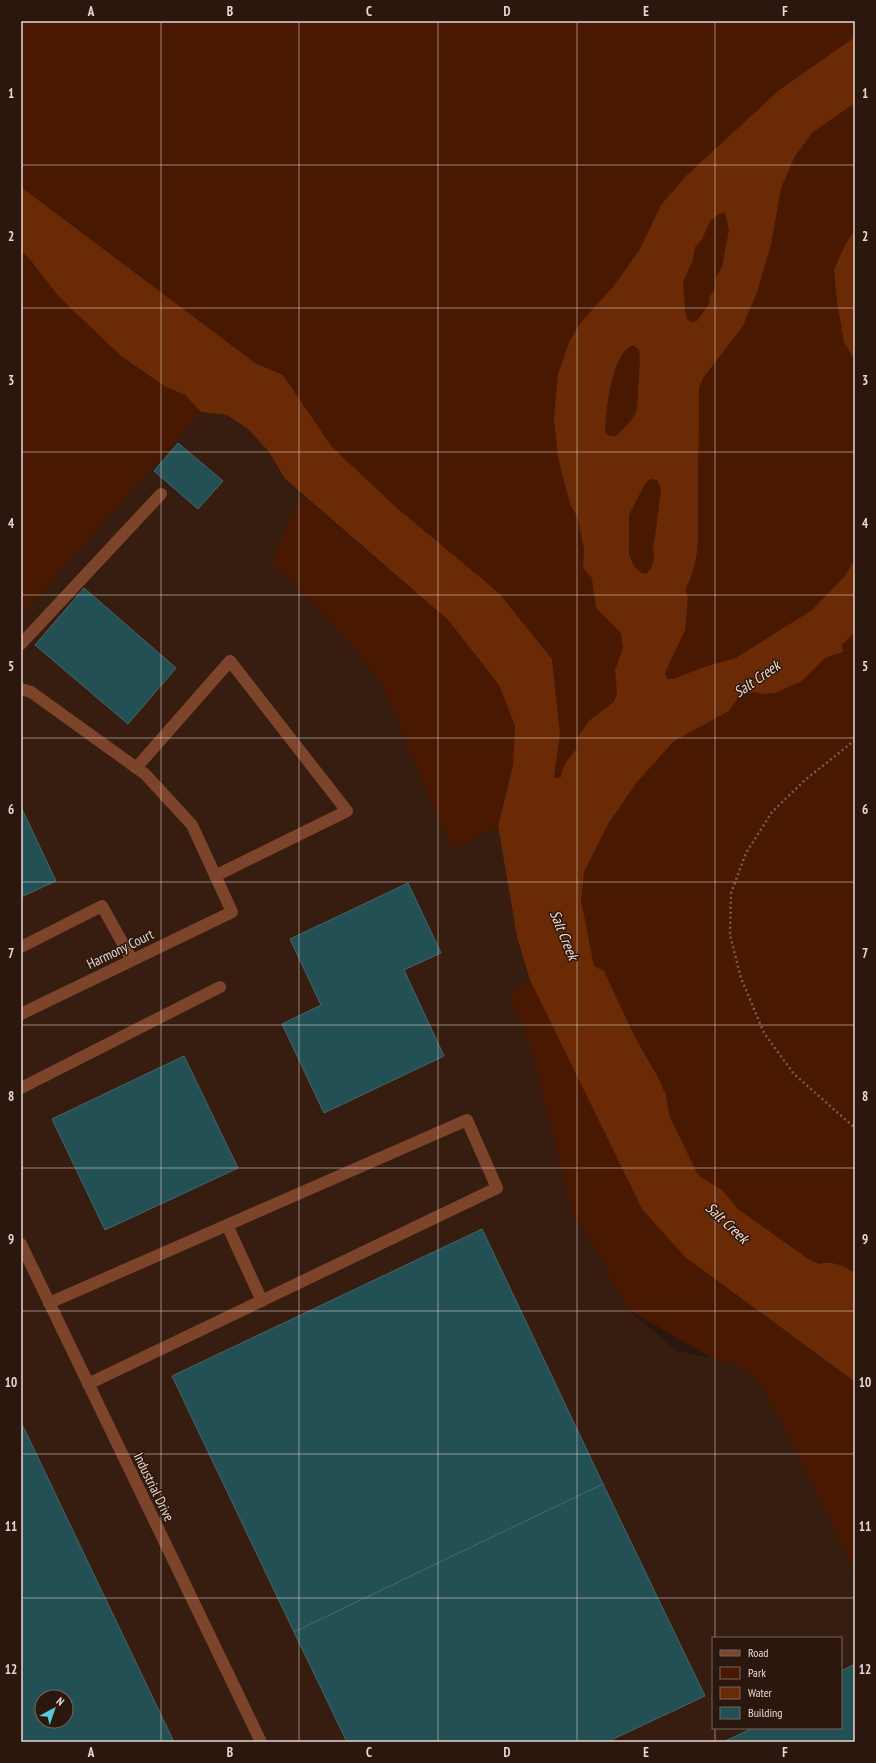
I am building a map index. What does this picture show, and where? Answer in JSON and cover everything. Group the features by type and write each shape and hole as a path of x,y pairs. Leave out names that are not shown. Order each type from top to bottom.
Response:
{"street":[{"path":"21,644 161,494"},
{"path":"21,689 31,692 136,768 145,774 192,825 216,876 348,811 230,661 136,768"},
{"name":"Harmony Court","path":"21,1014 232,912 216,876"},
{"path":"21,948 102,906 132,960"},
{"path":"21,1088 220,987"},
{"path":"49,1303 467,1120 497,1188 88,1384"},
{"path":"227,1225 262,1301"},
{"name":"Industrial Drive","path":"21,1244 261,1742"}],"path":[{"path":"855,740 805,780 772,812 753,841 746,853 731,893 730,935 741,978 764,1033 794,1074 855,1128"}],"shaded area":[{"path":"201,412 227,415 248,429 269,452 285,479 301,494 273,562 333,624 380,680 452,850 498,826 517,937 530,980 509,992 530,1047 573,1215 592,1241 627,1309 677,1351 734,1364 756,1378 781,1421 855,1572 855,1742 21,1742 21,616"}],"green space":[{"path":"21,21 855,21 855,1273 849,1269 819,1264 807,1258 738,1209 723,1191 698,1175 669,1115 666,1095 657,1074 636,1039 604,971 594,966 554,778 560,734 552,659 499,593 397,508 332,447 283,375 255,363 21,187"},
{"path":"21,252 28,257 59,297 121,356 164,386 185,395 201,412 21,616"},
{"path":"301,494 448,620 499,685 515,726 513,765 498,826 452,850 380,680 333,624 272,562"},
{"path":"530,980 642,1209 685,1257 855,1382 855,1572 781,1421 756,1378 734,1364 712,1358 627,1309 592,1241 573,1215 530,1047 509,992"}],"water":[{"name":"Salt Creek","path":"855,37 855,103 813,132 795,156 781,188 771,245 757,292 743,326 703,378 699,388 697,554 691,578 685,590 688,598 685,630 665,673 667,679 673,679 704,667 736,658 812,610 844,577 855,560 855,632 842,645 843,652 825,658 802,681 775,693 763,694 754,692 740,695 729,711 674,741 637,782 608,824 584,872 581,900 594,966 604,971 636,1039 657,1075 666,1095 669,1115 698,1175 723,1191 738,1209 807,1258 819,1264 837,1264 855,1273 855,1382 685,1257 642,1209 530,980 517,937 498,826 513,765 515,726 499,685 448,620 285,479 269,452 248,429 227,415 201,412 185,395 164,386 121,356 59,297 28,257 21,252 21,187 255,363 283,375 332,447 397,508 499,593 552,659 560,734 554,778 561,777 566,762 577,749 576,739 590,720 614,702 617,693 615,670 623,648 621,633 596,608 592,578 583,568 584,549 578,518 570,504 558,458 554,418 558,374 570,340 582,321 613,287 640,249 661,205 687,175 778,91","holes":["725,212 729,230 722,267 715,279 715,289 710,296 709,304 697,321 691,322 687,319 683,282 693,260 695,247 701,241 711,220 719,214","633,345 639,350 640,364 636,412 630,422 616,436 611,436 605,432 608,398 619,359 626,350","651,479 657,480 661,489 654,542 654,560 653,565 646,574 640,572 634,566 629,554 629,515 646,482"]},
{"path":"855,230 855,360 844,342 837,301 834,270 845,245"}],"building":[{"path":"178,443 223,481 198,509 154,471"},
{"path":"84,588 176,668 128,724 35,645"},
{"path":"21,807 56,881 21,897"},
{"path":"408,883 441,953 404,970 444,1056 324,1113 282,1024 321,1005 290,939"},
{"path":"184,1056 238,1168 105,1230 52,1119"},
{"path":"482,1229 603,1484 294,1632 172,1376"},
{"path":"21,1422 174,1742 21,1742"},
{"path":"603,1484 705,1696 607,1742 347,1742 294,1632"},
{"path":"855,1664 855,1742 723,1742 751,1729 842,1729 842,1670"}]}
